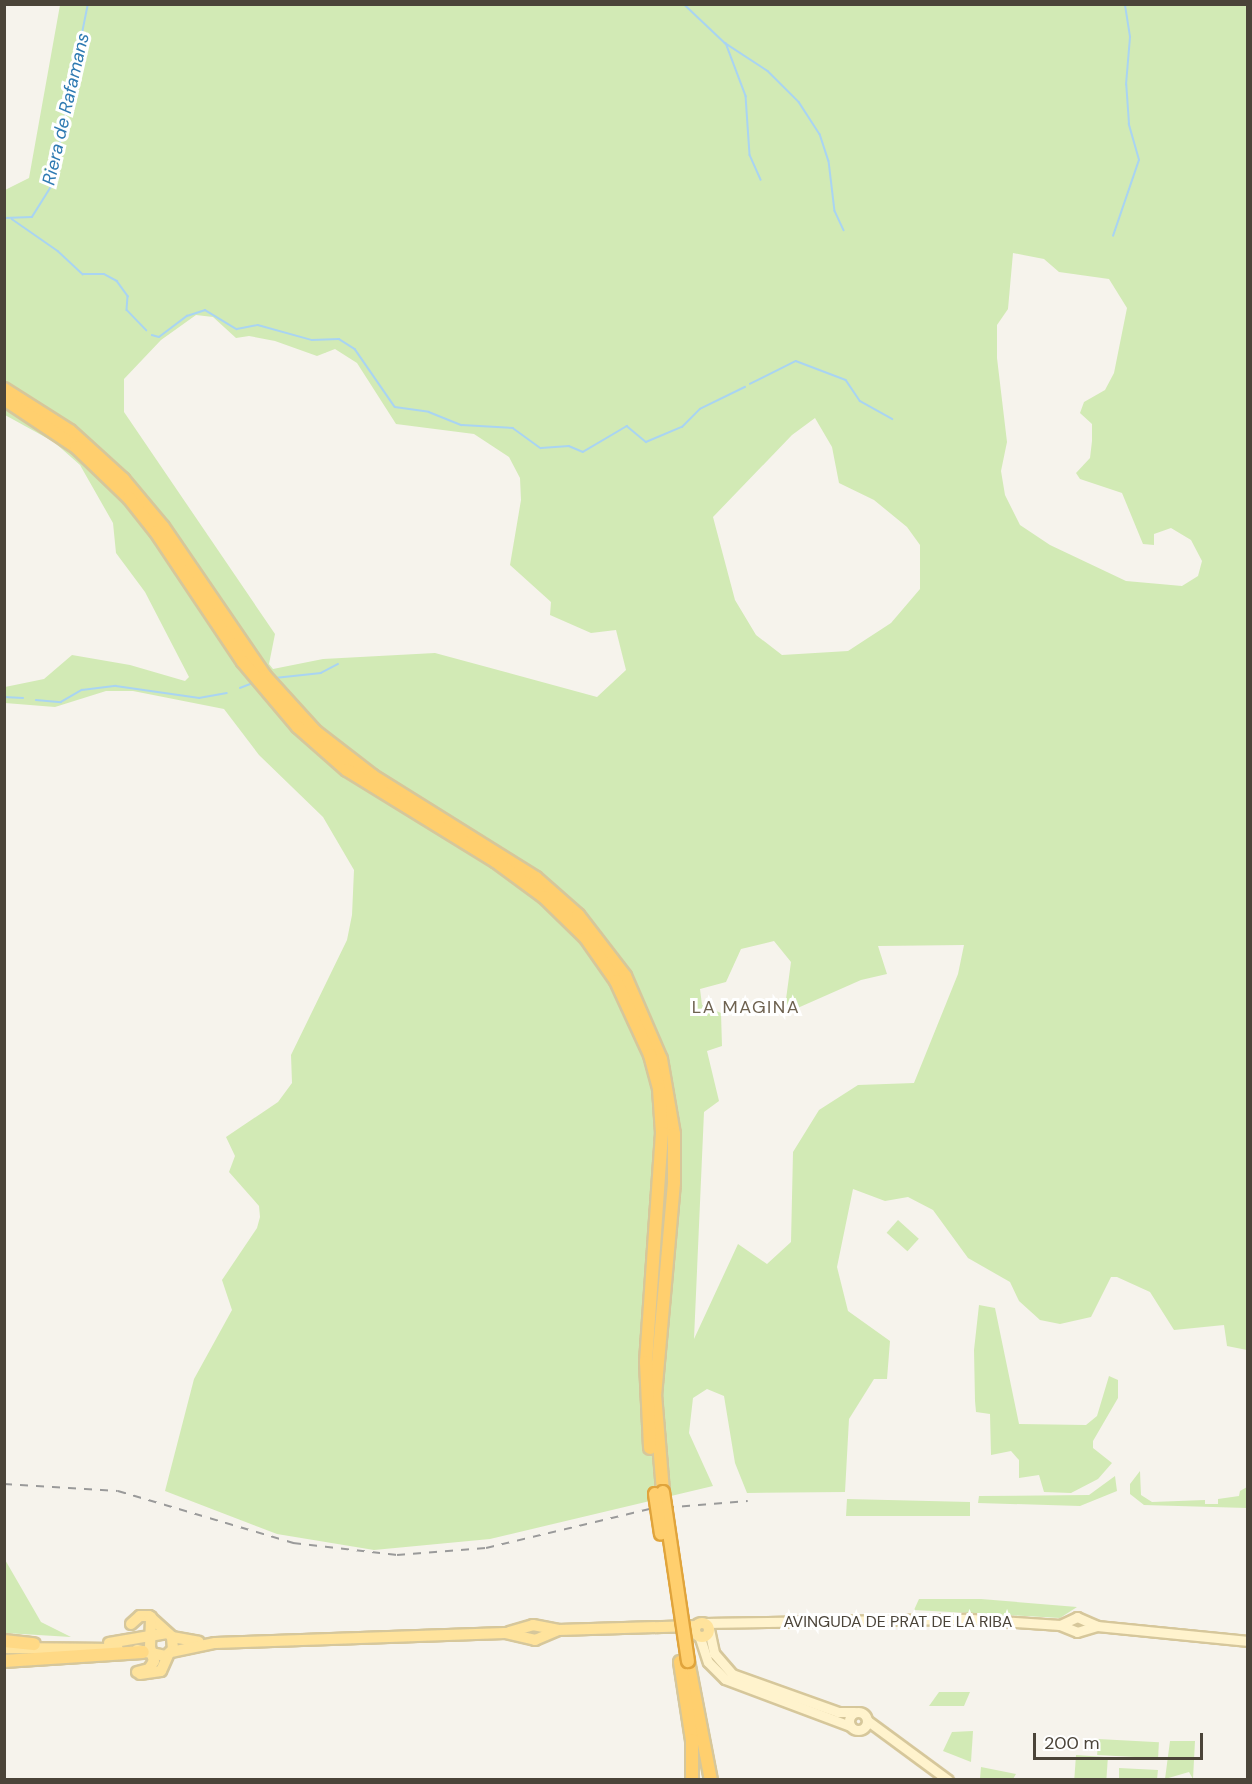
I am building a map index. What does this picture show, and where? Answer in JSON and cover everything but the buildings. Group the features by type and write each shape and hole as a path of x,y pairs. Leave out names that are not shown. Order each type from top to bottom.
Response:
{"highway":[{"path":"4,389 70,431 123,479 164,527 247,660"},
{"path":"4,399 67,441 115,483 156,531 247,660 279,700 353,762 508,859 563,901 604,946 642,1009 662,1059 674,1134 674,1183 655,1394 659,1493 684,1661 699,1735 705,1779"},
{"path":"4,1641 34,1644"},
{"path":"4,1661 148,1653"},
{"path":"684,1661 686,1779"},
{"path":"684,1661 711,1779"},
{"path":"685,1695 692,1740 692,1779"}],"main road":[{"path":"151,1617 151,1633 148,1653 149,1669 137,1672 158,1673 170,1654 169,1635 151,1617 140,1617 131,1624 143,1622 151,1633"},
{"name":"AVINGUDA DE PRAT DE LA RIBA","path":"704,1631 735,1625 971,1618 1097,1626 1248,1641"},
{"path":"4,1648 34,1644 122,1643 151,1633 214,1643 558,1630 704,1631"},
{"path":"704,1631 714,1653 732,1674 838,1712 863,1713 884,1736 948,1779"},
{"path":"704,1631 708,1662 725,1679 861,1730 884,1736"},
{"path":"4,1648 170,1654 214,1643"},
{"path":"850,1726 854,1712"},
{"path":"861,1730 868,1721"}],"green space":[{"path":"60,5 1247,5 1247,1350 1227,1346 1224,1325 1174,1330 1150,1292 1117,1277 1111,1277 1091,1317 1060,1324 1040,1320 1019,1301 1010,1282 968,1258 933,1210 908,1197 885,1201 853,1189 837,1267 848,1311 890,1341 887,1379 874,1379 849,1419 845,1492 747,1493 735,1463 724,1396 707,1389 693,1398 689,1433 713,1486 490,1539 374,1550 277,1534 165,1491 194,1379 232,1310 222,1280 257,1228 260,1217 259,1206 229,1172 235,1156 226,1137 278,1102 292,1083 291,1055 347,940 352,915 354,870 323,817 259,755 224,709 133,691 106,691 55,707 5,703 5,687 44,679 72,655 130,665 185,681 189,677 145,592 116,553 113,523 80,465 54,442 5,415 5,190 29,178","holes":["1013,253 1044,259 1059,272 1109,279 1127,308 1114,373 1105,390 1084,402 1080,413 1092,424 1092,441 1090,458 1076,473 1080,479 1122,493 1143,544 1154,545 1154,534 1171,528 1191,540 1202,561 1198,576 1182,586 1126,581 1050,545 1020,525 1005,495 1001,471 1007,442 997,358 997,325 1008,309","196,315 213,317 236,338 249,336 275,341 317,356 335,349 357,363 396,424 474,434 509,457 520,478 521,500 510,565 551,602 550,615 591,633 616,630 626,670 597,697 435,653 323,659 273,669 269,664 275,634 124,412 124,379 161,340","815,418 832,447 839,483 874,500 907,527 920,545 920,589 891,623 848,651 782,655 756,635 735,600 713,517 792,435","774,941 791,962 784,1014 861,980 887,974 878,946 964,945 958,974 914,1083 858,1085 819,1110 793,1152 791,1242 767,1264 738,1244 694,1339 704,1112 719,1101 707,1051 722,1046 721,1013 702,1005 700,989 726,982 741,949"]},
{"path":"898,1220 919,1239 907,1251 887,1233"},
{"path":"979,1305 995,1308 1019,1424 1086,1425 1097,1416 1109,1376 1118,1380 1118,1398 1093,1441 1093,1448 1112,1463 1098,1479 1071,1493 1044,1492 1039,1475 1019,1478 1019,1460 1011,1451 991,1455 990,1414 976,1412 975,1401 974,1350"},
{"path":"1140,1471 1141,1495 1152,1502 1205,1500 1205,1504 1218,1504 1218,1499 1239,1496 1240,1491 1247,1487 1247,1508 1144,1505 1130,1494 1130,1484"},
{"path":"1115,1476 1117,1491 1080,1506 978,1503 979,1496 1089,1495"},
{"path":"847,1499 970,1502 970,1516 846,1516"},
{"path":"4,1558 41,1622 71,1637 5,1633"},
{"path":"919,1599 981,1599 1077,1607 1060,1618 914,1610"},
{"path":"939,1692 970,1692 964,1706 929,1706"},
{"path":"973,1731 971,1762 943,1751 952,1732"},
{"path":"1098,1739 1159,1742 1158,1758 1097,1755"},
{"path":"1170,1741 1195,1741 1193,1779 1189,1772 1165,1779"},
{"path":"1076,1755 1108,1757 1106,1780 1074,1779"},
{"path":"981,1767 1016,1774 1013,1779 980,1779"},
{"path":"1119,1768 1158,1770 1157,1779 1119,1779"}],"waterway":[{"name":"Riera de Rafamans","path":"4,218 32,217 51,187 88,4"},
{"path":"684,4 725,43 768,71 799,102 820,134 829,161 835,211 844,230"},
{"path":"1113,236 1139,160 1129,124 1126,85 1130,37 1125,4"},
{"path":"726,43 746,96 750,155 761,180"},
{"path":"12,219 58,251 83,274 104,274 117,281 128,296 127,310 146,330"},
{"path":"152,335 159,337 187,316 205,310 237,329 258,325 312,340 339,339 355,349 395,407 429,412 462,425 513,428 541,448 569,446 583,452 627,426 646,442 682,427 700,409 745,387"},
{"path":"750,384 796,361 846,380 860,401 892,419"},
{"path":"275,678 321,673 338,664"},
{"path":"240,688 253,683"},
{"path":"36,700 61,702 82,690 116,686 199,698 227,693"},
{"path":"4,697 23,698"}],"railway":[{"path":"4,1484 118,1491 293,1543 397,1555 486,1548 650,1509 748,1501"}],"district":[{"name":"LA MAGINA","path":"746,1007"}]}
